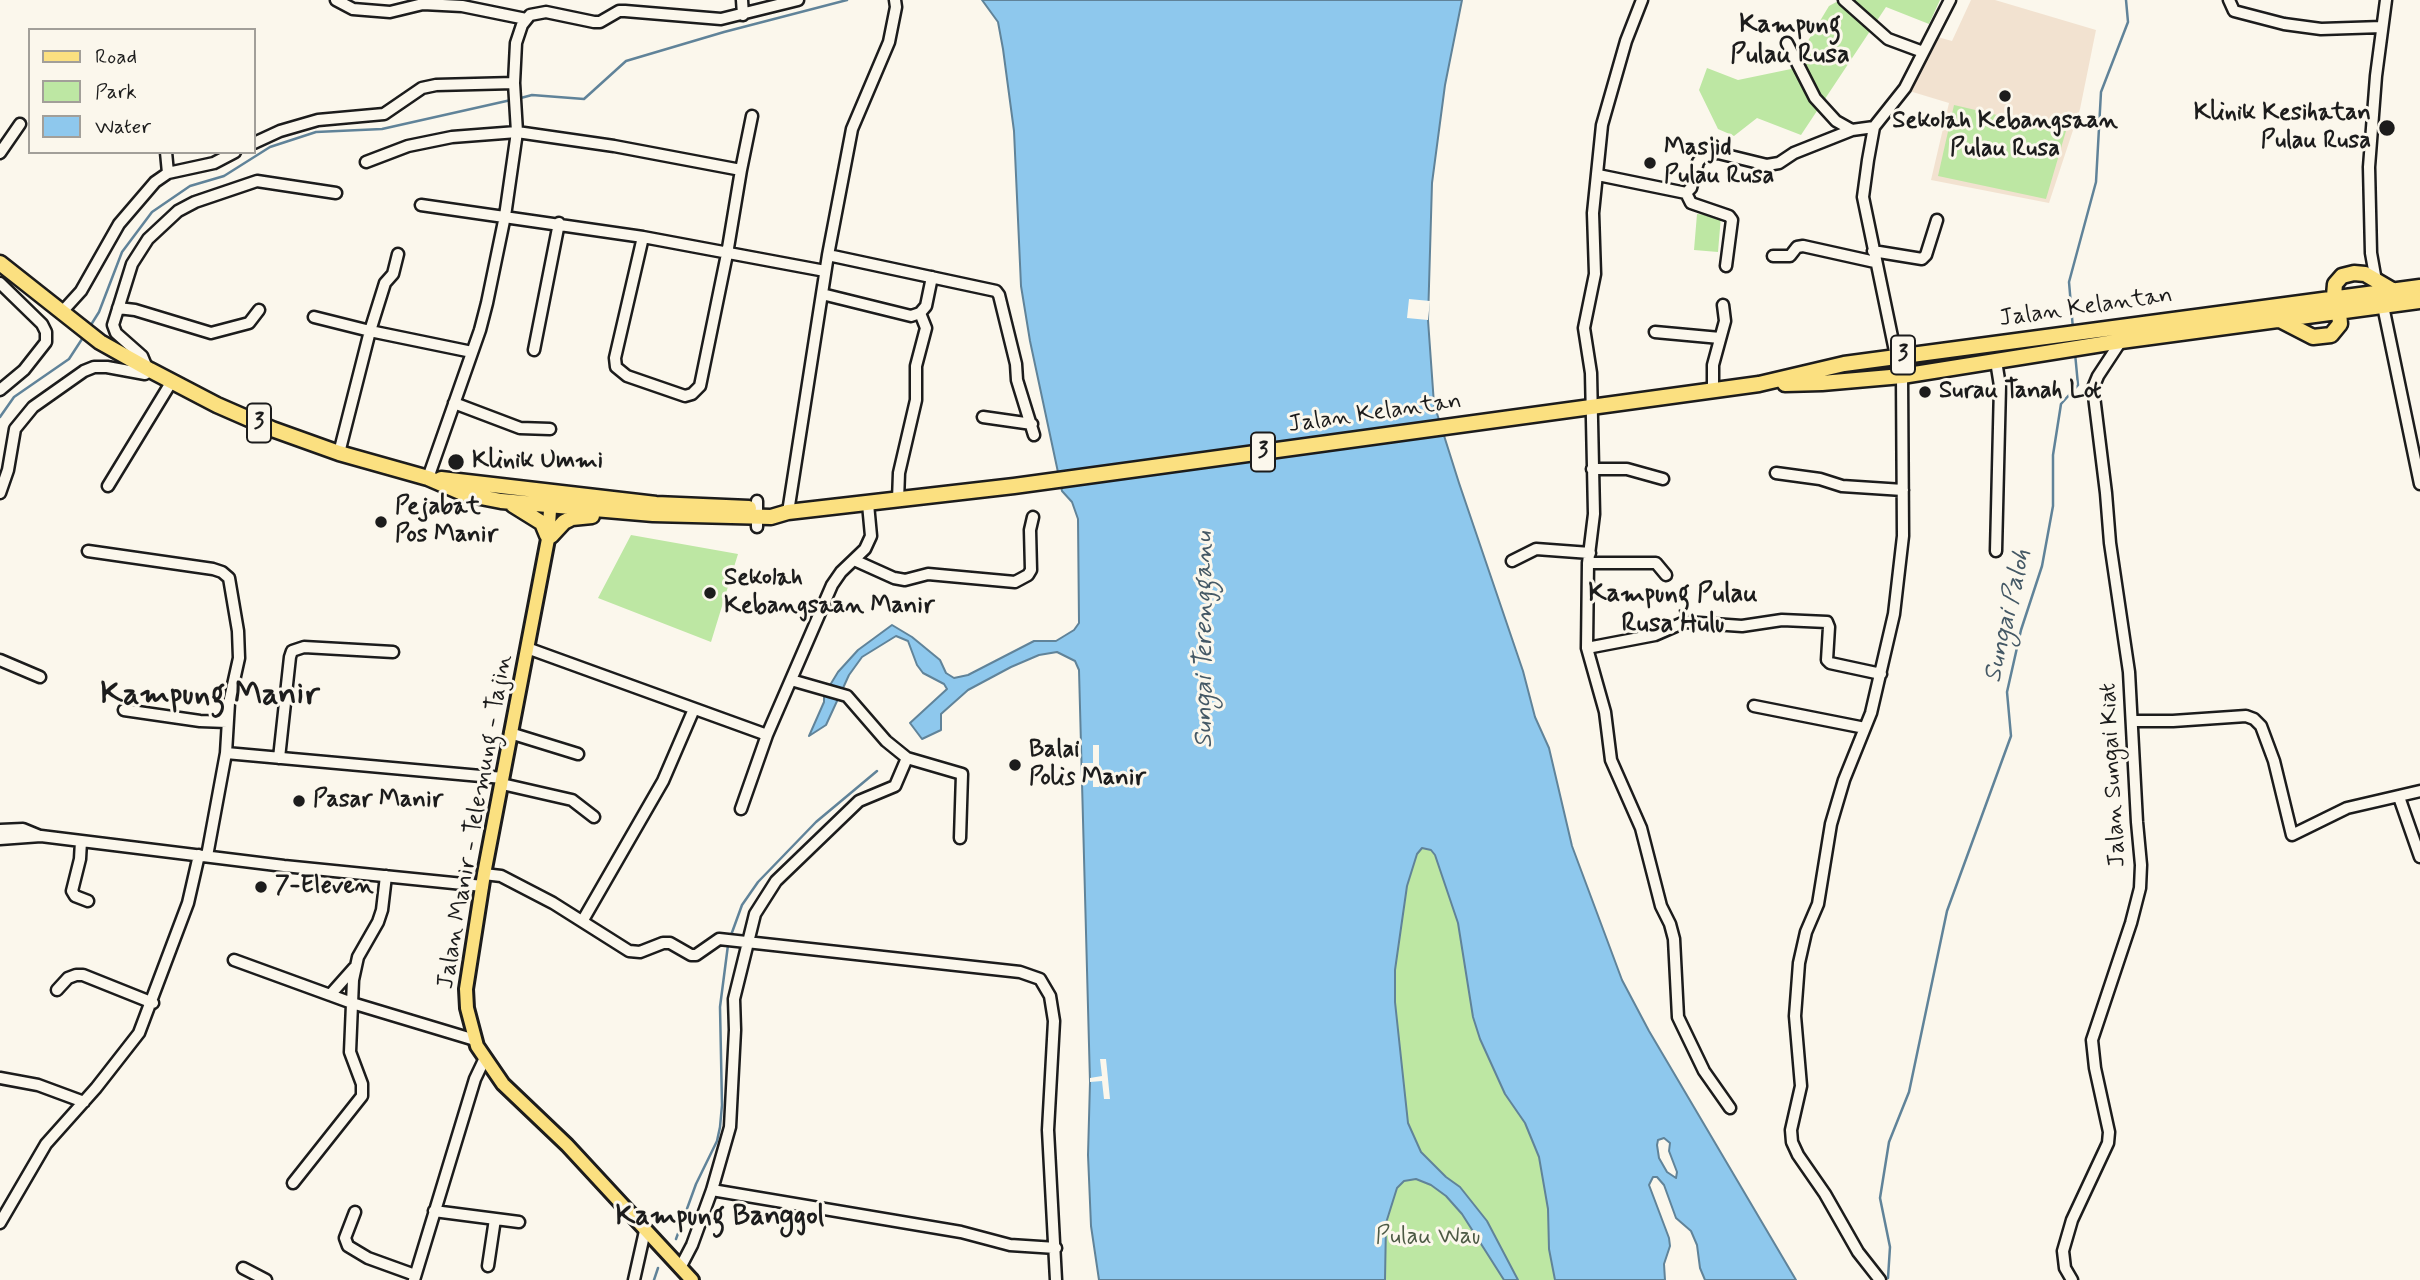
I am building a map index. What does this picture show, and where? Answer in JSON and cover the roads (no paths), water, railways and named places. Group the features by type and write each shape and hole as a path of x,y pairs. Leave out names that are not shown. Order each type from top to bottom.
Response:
{"highway":[{"name":"Jalan Kelantan","path":"0,263 100,342 172,382 261,424 339,453 428,478 465,494 501,501 656,504 757,513"},
{"path":"2394,290 2365,274 2354,273 2342,276 2335,284 2334,296 2344,304 2420,295"},
{"name":"Jalan Kelantan","path":"428,478 469,481 554,500 653,514 788,512 1014,486 1759,384 1844,364 1896,356 2420,286"},
{"name":"Jalan Kelantan","path":"1759,384 1822,383 1905,375 2121,341 2420,301"},
{"path":"2248,309 2269,312 2334,304 2339,311 2340,324 2331,335 2318,338 2280,320"},
{"path":"1844,364 1838,370 1838,374 1842,376 1890,373 1905,375"},
{"path":"501,501 523,509 538,519 549,537 572,518 653,514"}],"main road":[{"name":"Jalan Manir - Telemung - Tajin","path":"554,500 484,880 466,989 468,1016 475,1040 503,1084 559,1137 692,1280"}],"street":[{"path":"336,0 348,8 390,12 423,4 462,6 494,11 524,22"},
{"path":"494,11 498,0"},
{"path":"742,0 743,15"},
{"path":"428,478 487,303 505,216 517,132 516,43 524,22 537,12 600,22 615,12 625,11 721,19 798,0"},
{"path":"1642,0 1626,41 1602,125 1593,213 1595,274 1584,328 1591,373 1594,514 1589,558 1587,648 1605,712 1611,760 1641,828 1661,906 1674,939 1678,1017 1704,1071 1730,1108"},
{"path":"1844,0 1888,39 1923,52"},
{"path":"1896,356 1863,197 1874,127 1905,88 1950,0"},
{"path":"2229,0 2234,11 2284,24 2321,29 2382,27"},
{"path":"2376,281 2371,253 2369,167 2376,76 2386,0"},
{"path":"788,512 825,271 852,129 889,42 895,4"},
{"path":"1787,43 1815,98 1836,121 1852,130"},
{"path":"256,142 280,131 318,120 384,114 422,88 436,85 515,87"},
{"path":"643,237 615,358 616,367 627,376 685,396 692,394 700,386 752,116"},
{"path":"0,153 20,124"},
{"path":"1686,193 1691,188 1698,162 1703,156 1718,153 1767,165 1779,163 1794,153 1852,130 1874,127"},
{"path":"366,162 408,146 452,137 517,132 614,146 741,170"},
{"path":"166,154 168,173"},
{"path":"67,317 119,224 155,182 168,173 214,163 231,154"},
{"path":"1598,175 1686,193"},
{"path":"0,493 8,470 15,429 33,407 84,371 94,367 145,374 149,369 142,356 116,333 113,325 132,264 148,239 178,211 195,202 257,181 336,193"},
{"path":"1686,193 1691,203 1729,216 1732,220 1726,266"},
{"path":"421,205 559,223 825,271"},
{"path":"1873,251 1922,259 1926,255 1937,220"},
{"path":"534,350 559,223"},
{"path":"1773,256 1790,256 1797,247 1803,246 1875,262"},
{"path":"2354,273 2371,253"},
{"path":"339,453 370,331 385,282 393,274 398,254"},
{"path":"828,256 991,290 999,295 1016,364 1017,380 1034,435"},
{"path":"822,294 911,316 920,313 926,306 932,278"},
{"path":"0,283 43,324 46,332 46,342 24,370 0,390"},
{"path":"1713,390 1713,365 1725,321 1723,305"},
{"path":"2383,306 2416,451 2420,484"},
{"path":"118,307 211,333 249,323 259,310"},
{"path":"898,500 899,474 916,401 916,366 926,328 920,313"},
{"path":"314,317 472,352"},
{"path":"1655,332 1720,338"},
{"name":"Jalan Sungai Kiat","path":"2072,1280 2065,1268 2063,1251 2072,1220 2108,1143 2109,1132 2095,1068 2092,1040 2130,927 2140,888 2142,859 2137,822 2129,671 2110,543 2093,388 2121,341"},
{"path":"1996,361 2000,386 1996,551"},
{"path":"1880,1280 1858,1252 1825,1194 1798,1155 1792,1142 1791,1130 1801,1086 1795,1016 1799,963 1806,932 1818,904 1832,824 1844,780 1865,728 1881,674 1894,614 1903,536 1905,375"},
{"path":"108,486 172,382"},
{"path":"454,403 520,428 550,429"},
{"path":"983,417 1032,424"},
{"path":"1592,469 1627,469 1663,479"},
{"path":"1776,473 1820,479 1842,486 1903,490"},
{"path":"741,809 767,735 832,584 865,549 871,536 868,504"},
{"path":"854,560 894,578 905,580 928,574 1015,582 1028,575 1031,570 1030,530 1033,517"},
{"path":"1512,561 1536,550 1589,558 1656,563 1666,575"},
{"path":"0,1223 46,1144 135,1040 153,1003 203,855 226,753 227,722 239,648 229,578 212,569 88,551"},
{"path":"1587,648 1655,635 1685,622 1742,626 1782,620 1826,622 1829,627 1830,663 1881,674"},
{"path":"279,758 292,651 304,647 393,652"},
{"path":"527,648 767,735"},
{"path":"0,660 40,677"},
{"path":"791,680 847,696 887,741 907,758 962,774 960,838"},
{"path":"1754,706 1865,728"},
{"path":"583,920 663,782 694,709"},
{"path":"124,710 200,721 227,722"},
{"path":"2132,721 2246,716 2254,719 2261,726 2274,761 2292,835 2347,808 2420,790"},
{"path":"510,733 578,754"},
{"path":"226,753 502,781 572,800 594,817"},
{"path":"680,1268 692,1245 712,1190 730,1127 734,999 744,943 755,914 776,881 859,802 895,786 907,758"},
{"path":"2399,797 2420,857"},
{"path":"3,828 23,829 41,836"},
{"path":"0,839 41,836 386,876 484,880 500,876 583,920 629,951 640,952 670,943 695,955 719,939 1020,972 1040,979 1049,996 1054,1021 1048,1130 1056,1280"},
{"path":"80,841 80,859 72,891 75,896 89,901"},
{"path":"330,995 354,968 378,922 386,876"},
{"path":"234,960 352,1003 475,1040"},
{"path":"293,1183 362,1096 362,1084 351,1059 354,968"},
{"path":"57,990 68,978 83,975 153,1003"},
{"path":"355,1212 345,1238 348,1246 414,1278 475,1079 485,1058"},
{"path":"0,1078 38,1085 84,1102"},
{"path":"712,1190 961,1232 1010,1245 1056,1248"},
{"path":"434,1211 519,1222"},
{"path":"488,1266 495,1219"},
{"path":"634,1280 645,1231"},
{"path":"243,1268 266,1280"}],"water":[{"name":"Sungai Terengganu","path":"982,0 1462,0 1445,85 1432,183 1428,320 1434,404 1523,671 1535,717 1549,748 1572,846 1622,980 1649,1031 1796,1280 1705,1280 1691,1231 1676,1218 1664,1185 1657,1177 1653,1177 1649,1185 1670,1246 1664,1264 1665,1280 1555,1280 1549,1249 1548,1209 1539,1157 1525,1123 1505,1094 1480,1039 1473,1017 1458,923 1435,855 1431,850 1422,848 1417,854 1407,886 1395,970 1395,1002 1408,1123 1421,1152 1460,1187 1487,1221 1518,1280 1504,1280 1462,1214 1446,1196 1431,1185 1416,1179 1404,1181 1397,1188 1386,1223 1385,1280 1099,1280 1091,1226 1088,1155 1090,1082 1079,670 1075,661 1057,652 1039,655 1011,667 968,690 941,714 941,730 922,739 910,723 947,689 944,684 923,673 908,641 896,636 862,657 849,675 826,725 809,736 824,702 824,695 838,672 858,650 892,625 940,660 946,673 954,678 968,675 1034,641 1056,641 1074,630 1079,623 1078,519 1072,502 1062,491 1021,286 1014,131 998,22","holes":["1664,1138 1670,1143 1669,1151 1677,1172 1676,1178 1667,1172 1659,1158 1658,1140"]}],"waterway":[{"path":"517,99 532,95 584,99 626,61 847,0"},
{"name":"Sungai Paloh","path":"2073,329 2069,282 2096,182 2101,92 2128,22 2126,0"},
{"path":"89,328 99,312 122,252 152,212 190,186 224,176 270,147 316,132 382,129 511,100"},
{"path":"0,417 14,397 69,359 84,336"},
{"name":"Sungai Paloh","path":"1888,1278 1890,1247 1880,1198 1889,1142 1909,1092 1947,911 2011,736 2007,692 2021,630 2042,566 2053,506 2053,455 2061,404 2078,385 2075,353"},
{"path":"730,938 742,905 758,882 816,822 877,771"},
{"path":"676,1239 696,1184 717,1141 720,1127 720,1007 728,945"},
{"path":"654,1280 658,1268"}],"place":[{"name":"Sekolah Kebangsaan Pulau Rusa","path":"2005,96"},
{"name":"Klinik Kesihatan Pulau Rusa","path":"2387,128"},
{"name":"Masjid Pulau Rusa","path":"1650,163"},
{"name":"Surau Tanah Lot","path":"1925,392"},
{"name":"Klinik Ummi","path":"456,462"},
{"name":"Pejabat Pos Manir","path":"381,522"},
{"name":"Sekolah Kebangsaan Manir","path":"710,593"},
{"name":"Balai Polis Manir","path":"1015,765"},
{"name":"Pasar Manir","path":"299,801"},
{"name":"7-Eleven","path":"261,887"}],"district":[{"name":"Kampung Pulau Rusa","path":"1790,42"},
{"name":"Kampung Pulau Rusa Hulu","path":"1673,611"},
{"name":"Kampung Manir","path":"210,696"},
{"name":"Kampung Banggol","path":"720,1218"}],"park label":[{"name":"Pulau Wau","path":"1428,1238"}]}
